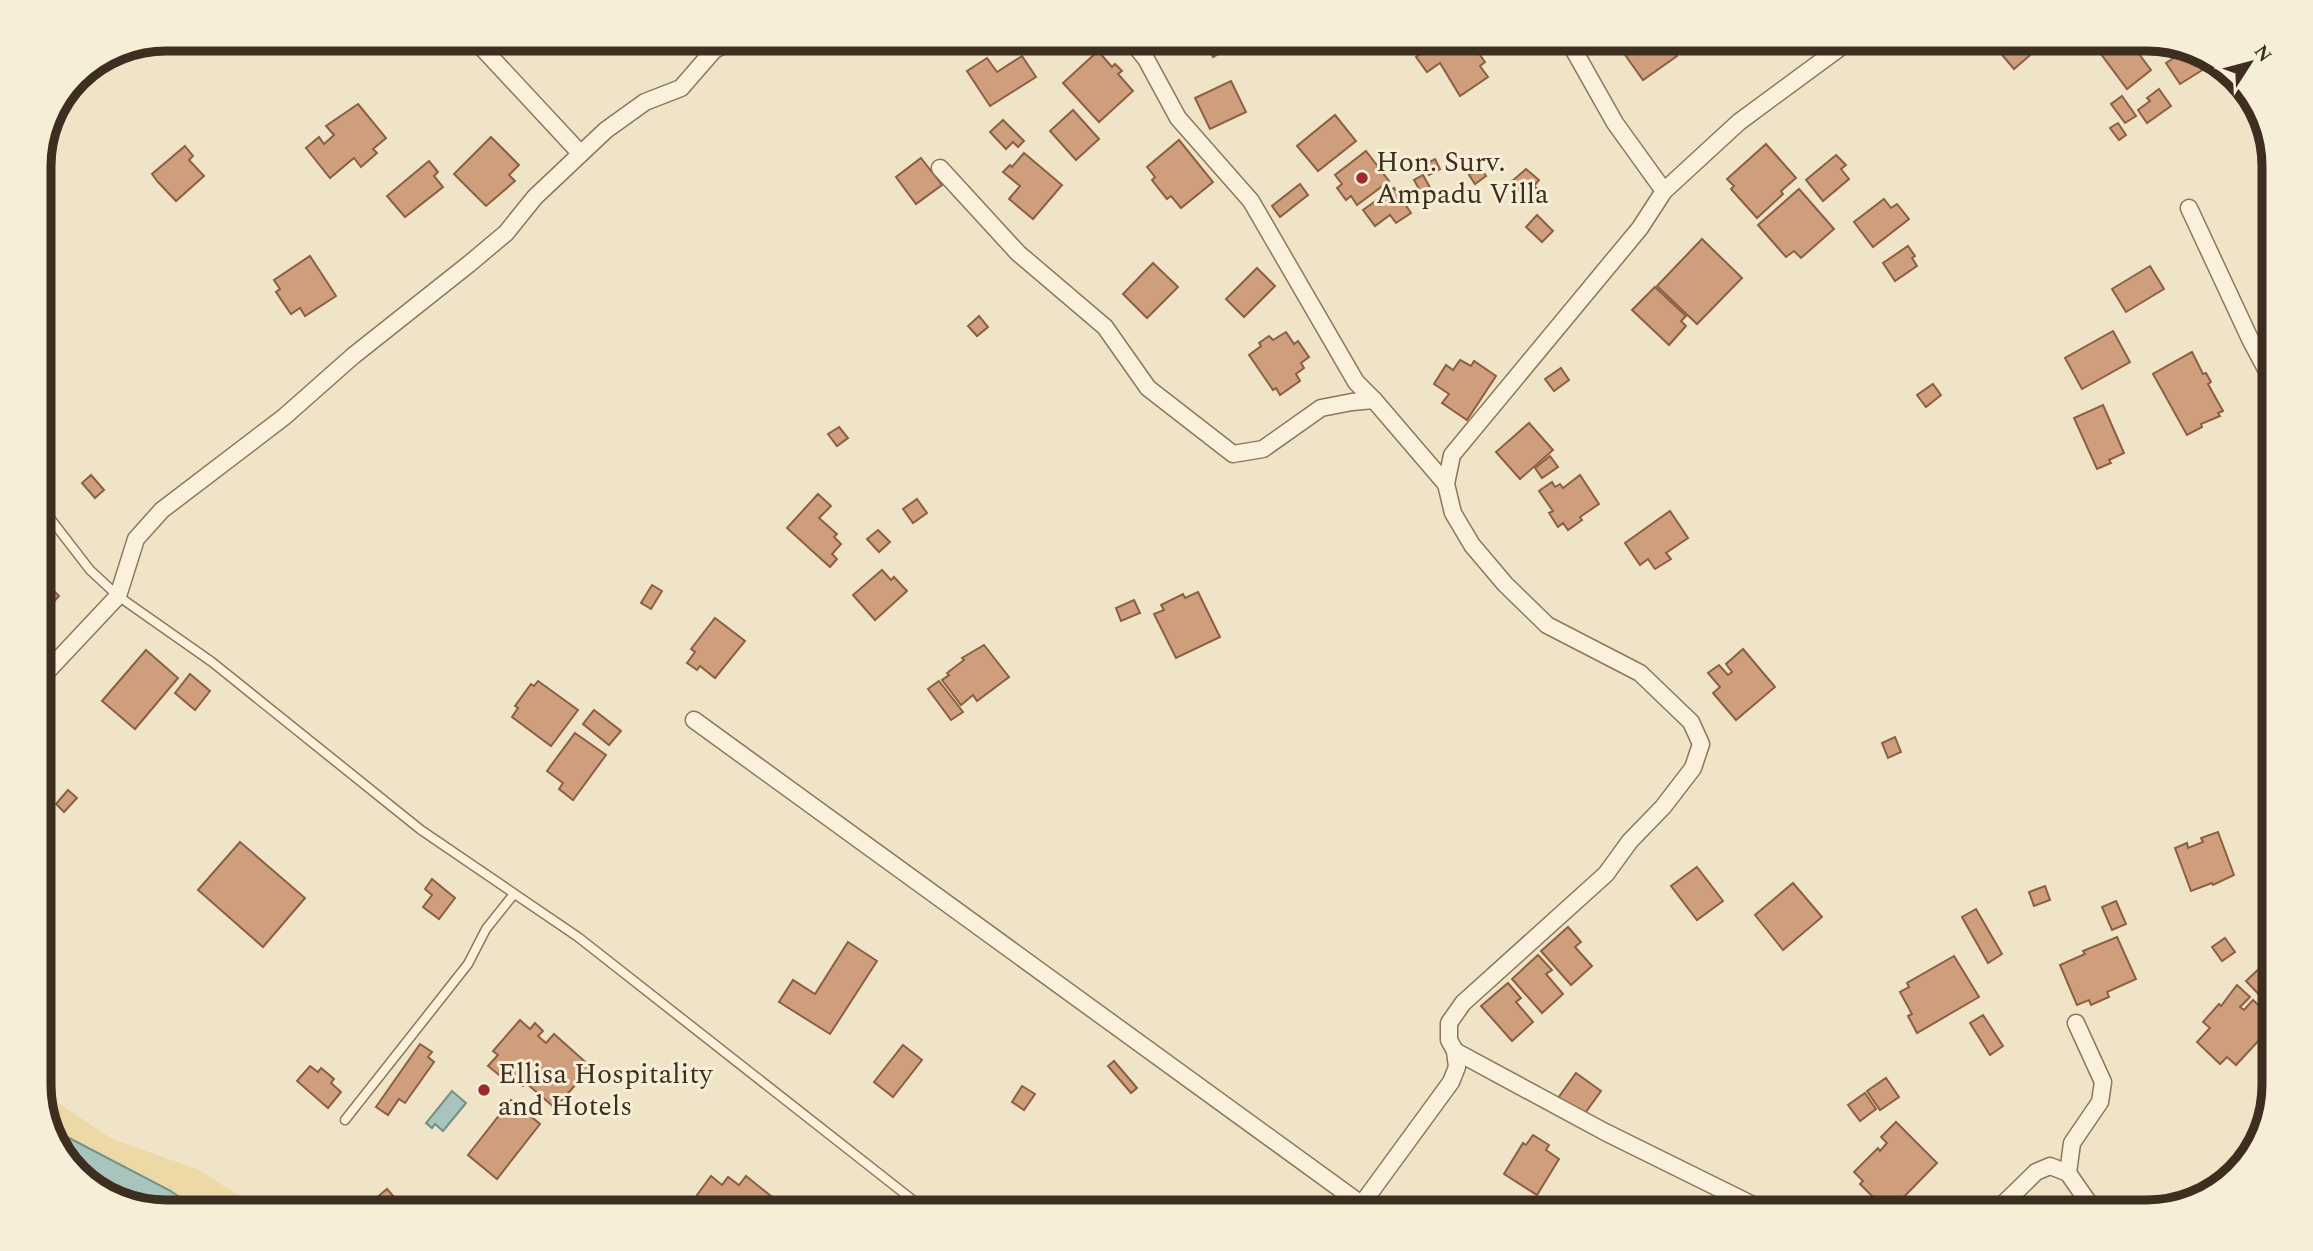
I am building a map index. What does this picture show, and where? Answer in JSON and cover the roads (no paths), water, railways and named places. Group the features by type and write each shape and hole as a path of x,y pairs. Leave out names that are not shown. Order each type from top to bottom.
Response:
{"street":[{"path":"485,51 580,153"},
{"path":"51,667 118,596 135,539 162,510 284,416 353,356 470,264 506,233 536,197 606,130 645,102 681,88 713,51"},
{"path":"1140,51 1178,118 1251,201 1356,382 1446,484"},
{"path":"1574,51 1615,123 1664,191"},
{"path":"1364,1200 1451,1082 1457,1067 1455,1051 1449,1040 1450,1023 1463,1003 1606,874 1630,841 1663,807 1693,768 1701,744 1691,722 1640,673 1547,625 1505,584 1472,545 1453,513 1446,484 1452,455 1640,228 1664,191 1740,122 1836,51"},
{"path":"940,168 1018,253 1105,327 1148,388 1233,454 1263,449 1321,408 1374,400"},
{"path":"2189,208 2262,362"},
{"path":"694,720 1347,1200"},
{"path":"2068,1174 2072,1143 2101,1102 2103,1082 2076,1023"},
{"path":"1455,1051 1605,1132 1741,1200"},
{"path":"2008,1200 2036,1172 2050,1166 2068,1174 2086,1200"}],"lane":[{"path":"51,520 90,570 118,596 212,662 421,830 578,937 912,1200"},
{"path":"345,1119 468,964 486,929 514,894"}],"water":[{"path":"452,1091 466,1103 443,1131 435,1124 432,1128 426,1123"},
{"path":"62,1134 184,1200 151,1199 115,1188 90,1172 79,1161"}],"place":[{"name":"Hon. Surv. Ampadu Villa","path":"1362,178"},
{"name":"Ellisa Hospitality and Hotels","path":"484,1090"}]}
